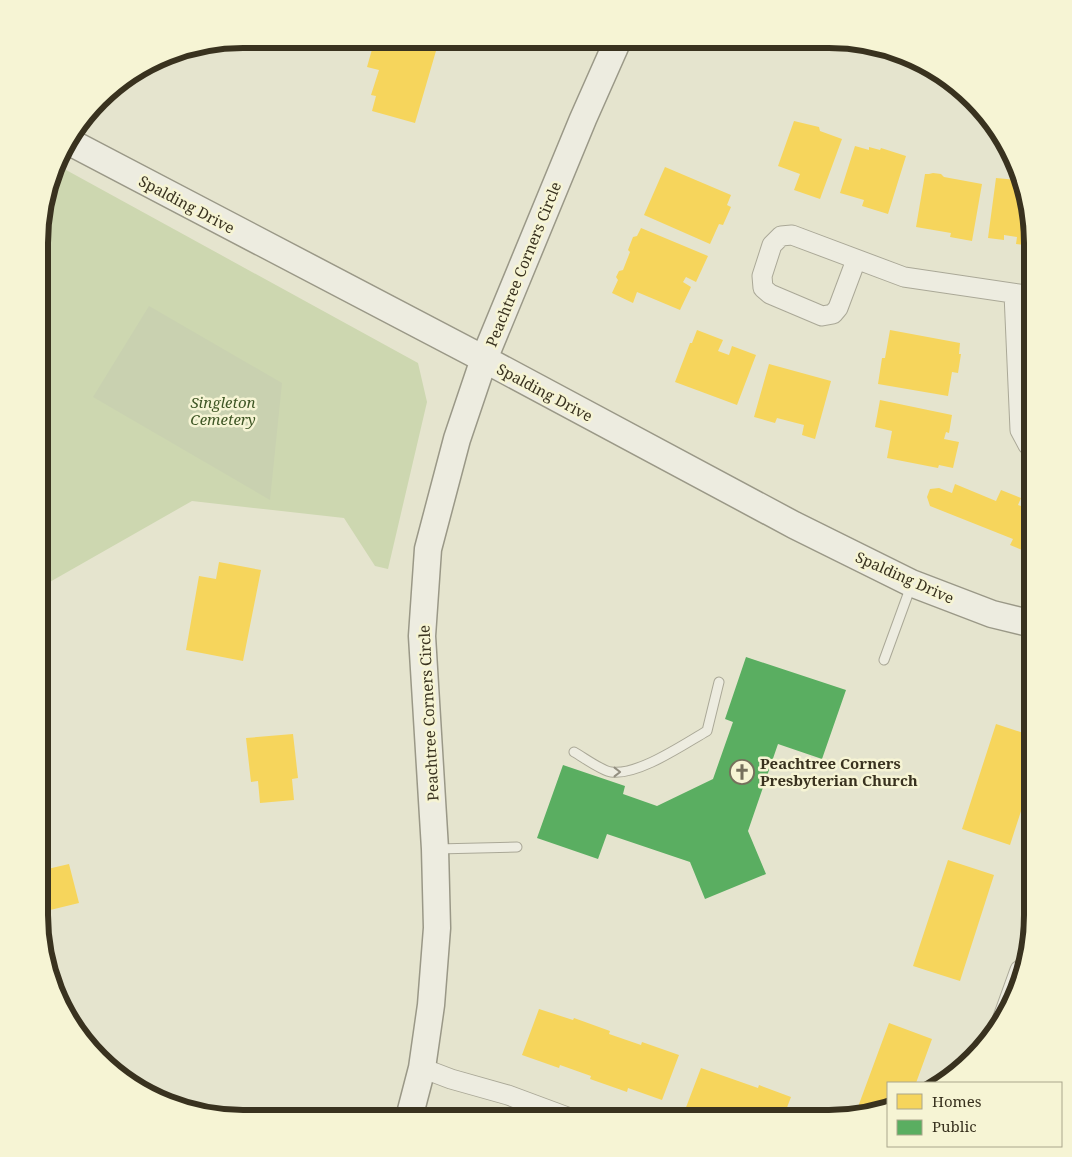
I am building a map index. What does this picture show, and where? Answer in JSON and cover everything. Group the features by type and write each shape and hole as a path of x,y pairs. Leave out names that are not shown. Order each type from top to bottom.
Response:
{"street":[{"name":"Peachtree Corners Circle","path":"411,1110 422,1068 431,1005 437,928 435,849 422,636 428,550 457,439 484,359 583,119 614,48"},
{"name":"Spalding Drive","path":"74,144 484,359 794,525 912,583 992,614 1024,622"},
{"path":"856,260 838,308 833,314 822,316 770,294 763,288 762,276 772,245 781,236 792,235 904,277 1024,295"},
{"path":"1014,294 1020,430 1024,438"},
{"path":"422,1068 548,1110"}],"lane":[{"path":"884,660 912,583"},
{"path":"574,752 610,772 632,771 675,750 707,731 719,682"},
{"path":"435,849 517,846"}],"green space":[{"path":"62,168 418,363 427,402 388,569 375,566 344,518 192,501 48,583 48,230 51,205"},
{"name":"Singleton Cemetery","path":"149,306 282,383 270,500 93,397"}],"building: Homes":[{"path":"372,48 437,48 415,123 372,111 376,96 371,95 379,70 367,67"},
{"path":"794,121 819,127 820,131 842,139 820,199 794,190 800,174 778,166"},
{"path":"855,146 869,150 869,147 880,150 881,148 906,156 888,214 862,206 864,200 840,193"},
{"path":"665,167 731,195 727,205 731,207 723,225 719,224 710,244 644,215"},
{"path":"933,173 982,184 972,241 950,237 951,233 916,227 925,174"},
{"path":"996,178 1014,180 1023,217 1024,245 1016,244 1017,237 1004,235 1004,240 988,238"},
{"path":"641,228 708,256 696,282 686,277 683,282 691,287 680,310 637,292 633,303 612,293 618,280 616,277 619,271 623,270 630,252 628,250 633,237 637,236"},
{"path":"697,330 723,340 718,351 729,355 732,346 756,355 737,405 675,382"},
{"path":"890,330 960,343 959,354 961,354 958,373 952,372 948,396 878,384 882,358 885,358"},
{"path":"769,364 831,381 815,439 802,435 804,425 777,418 775,423 754,417"},
{"path":"880,400 952,415 949,433 946,432 944,439 959,442 953,468 939,465 938,468 887,458 892,431 875,427"},
{"path":"955,484 996,501 1001,490 1021,498 1018,505 1024,507 1024,551 1010,545 1013,539 930,506 927,497 930,489 939,488 952,493"},
{"path":"219,562 261,570 243,661 186,650 199,576 216,579"},
{"path":"996,724 1024,733 1024,802 1010,845 962,829"},
{"path":"293,734 298,778 292,779 294,800 260,803 258,781 251,782 246,738"},
{"path":"948,860 994,875 960,981 913,966"},
{"path":"69,864 79,903 48,911 48,869"},
{"path":"539,1009 573,1020 574,1018 610,1031 609,1034 641,1045 642,1042 679,1055 662,1100 628,1088 627,1092 590,1079 591,1076 560,1065 559,1068 522,1055"},
{"path":"889,1023 932,1039 916,1082 887,1082 887,1101 858,1108"},
{"path":"701,1068 758,1088 759,1085 791,1097 786,1110 685,1110"}],"building: Public":[{"name":"Peachtree Corners Presbyterian Church","path":"746,657 846,690 822,759 778,744 748,831 766,874 705,899 690,862 607,834 598,859 537,838 563,765 625,786 623,794 657,806 713,779 733,722 725,719"}],"place":[{"name":"Peachtree Corners Presbyterian Church","path":"742,772"}]}
